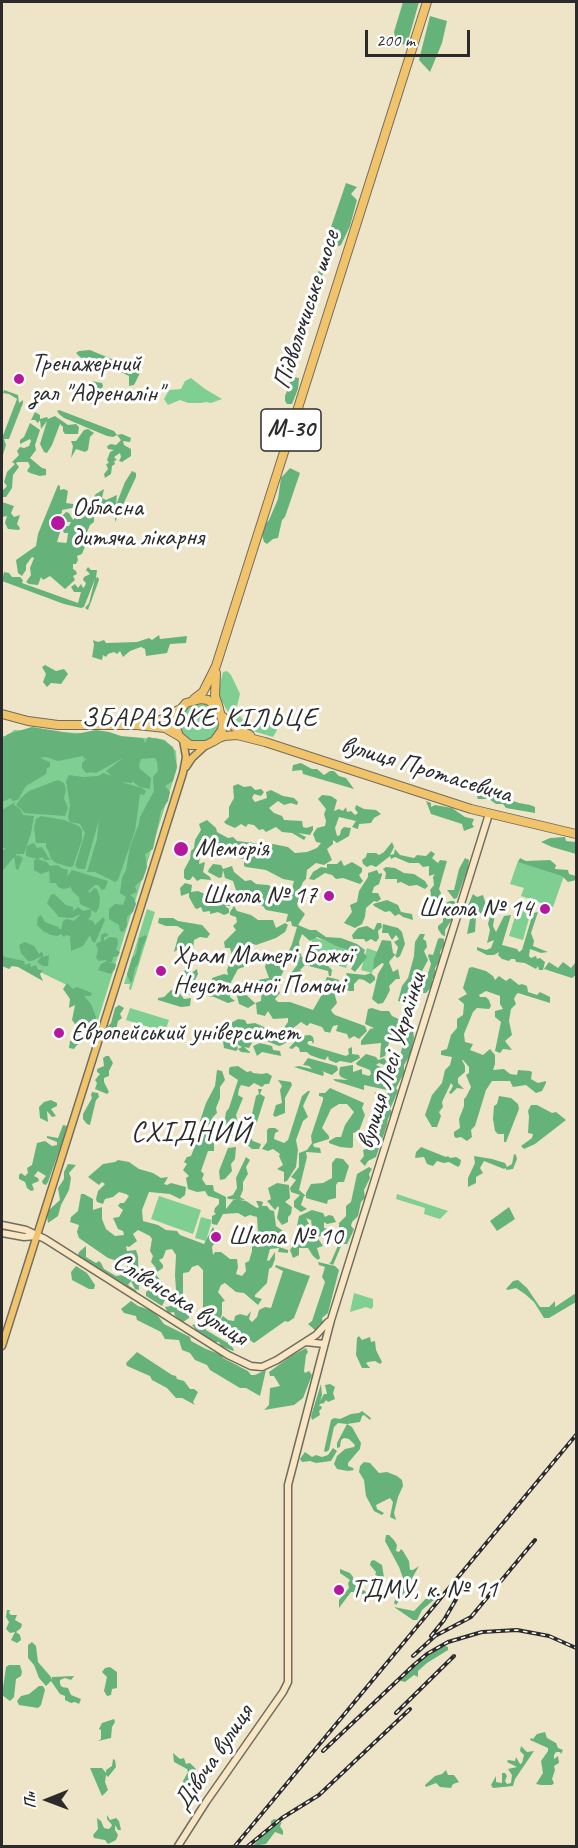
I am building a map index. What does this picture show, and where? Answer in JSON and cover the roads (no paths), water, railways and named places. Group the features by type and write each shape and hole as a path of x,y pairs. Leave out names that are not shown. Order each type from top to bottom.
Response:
{"highway":[{"name":"Підволочиське шосе","path":"194,699 203,692 216,666 427,2"},
{"name":"Підволочиське шосе","path":"216,666 214,696 220,712"},
{"path":"2,714 28,721 58,725 138,725 165,728 190,745 210,743 222,730 220,712 208,700 194,699 165,719 138,725"},
{"path":"179,709 175,720 181,738"},
{"name":"вулиця Протасевича","path":"220,712 236,728 265,742"},
{"name":"вулиця Протасевича","path":"210,743 232,734 265,742 489,814 576,834"}],"main road":[{"path":"2,1346 183,773 186,756 181,738"},
{"path":"183,773 192,758 210,743"},
{"name":"вулиця Лесі Українки","path":"283,1692 288,1682 287,1493 323,1341 489,814"},
{"path":"2,1225 26,1230 36,1236"},
{"path":"2,1233 24,1237 36,1236"},
{"name":"Слівенська вулиця","path":"36,1236 45,1239 228,1355 250,1366 270,1364 317,1334 331,1320"},
{"path":"317,1334 323,1341"},
{"path":"305,1342 323,1341"},
{"name":"Дівоча вулиця","path":"178,1846 283,1692"}],"railway":[{"path":"235,1846 576,1435"},
{"path":"413,1656 435,1636 471,1617 535,1540"},
{"path":"431,1636 444,1620 465,1584"},
{"path":"323,1751 415,1664 448,1642 482,1632 517,1630 549,1636 576,1648"},
{"path":"396,1713 454,1656"},
{"path":"248,1846 282,1818 319,1795 410,1709"}],"place":[{"name":"Тренажерний зал \"Адреналін\"","path":"19,379"},
{"name":"Обласна дитяча лікарня","path":"58,523"},
{"name":"Меморія","path":"181,849"},
{"name":"Школа № 17","path":"329,896"},
{"name":"Школа № 14","path":"545,909"},
{"name":"Храм Матері Божої Неустанної Помочі","path":"161,971"},
{"name":"Європейський університет","path":"59,1033"},
{"name":"Школа № 10","path":"216,1237"},
{"name":"ТДМУ, к. № 11","path":"339,1590"}],"district":[{"name":"ЗБАРАЗЬКЕ КІЛЬЦЕ","path":"200,719"},
{"name":"СХІДНИЙ","path":"191,1134"}]}
